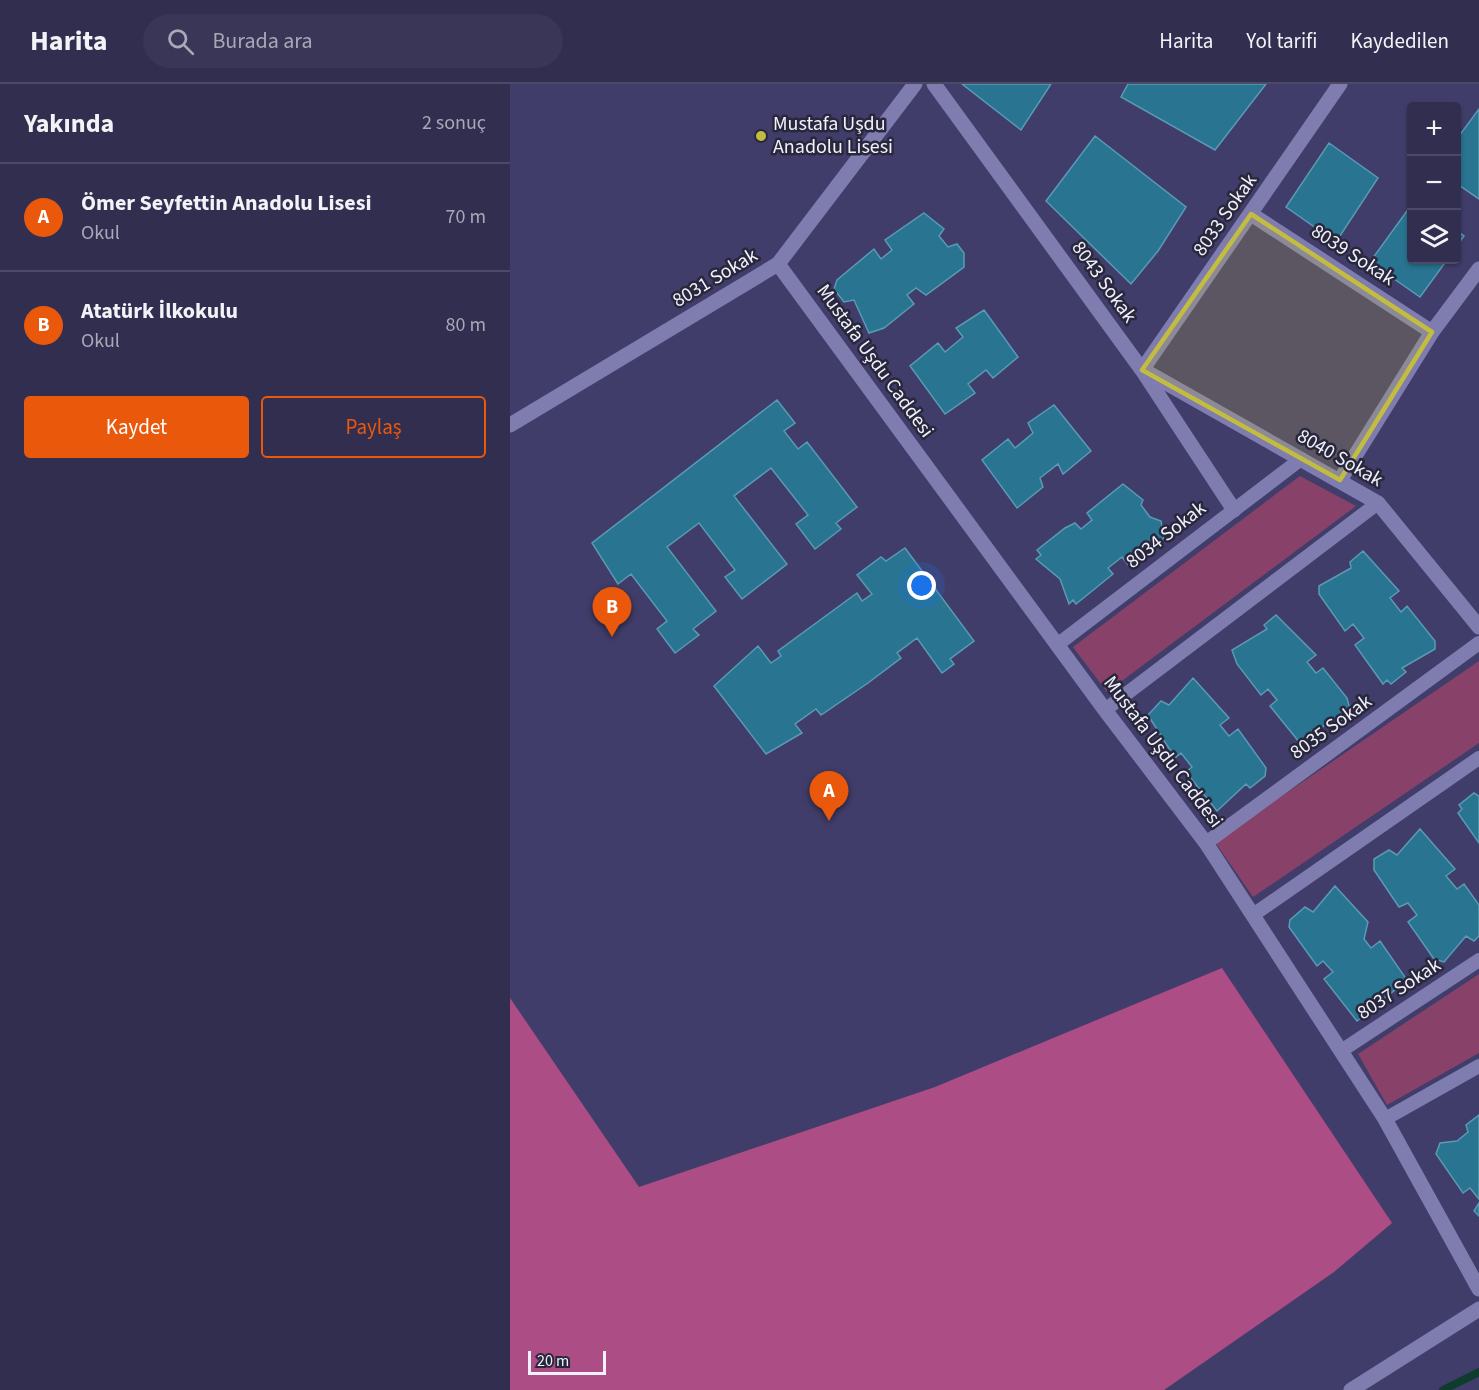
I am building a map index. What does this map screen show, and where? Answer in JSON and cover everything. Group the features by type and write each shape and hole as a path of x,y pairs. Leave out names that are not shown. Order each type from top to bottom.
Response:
{"street":[{"name":"8031 Sokak","path":"510,425 778,264 915,84"},
{"name":"8043 Sokak","path":"934,84 1142,370 1234,510"},
{"name":"8033 Sokak","path":"1142,370 1340,84"},
{"name":"8039 Sokak","path":"1251,214 1432,332"},
{"name":"Mustafa Uşdu Caddesi","path":"778,264 1105,710 1206,843 1385,1119 1479,1289"},
{"path":"1340,480 1432,332 1479,269"},
{"name":"8040 Sokak","path":"1142,370 1378,503 1479,627"},
{"path":"1351,1390 1479,1308"}],"lane":[{"name":"8034 Sokak","path":"1057,645 1301,459"},
{"path":"1105,710 1378,503"},
{"name":"8035 Sokak","path":"1206,843 1479,643"},
{"path":"1253,915 1479,758"},
{"name":"8037 Sokak","path":"1341,1051 1479,960"},
{"path":"1385,1119 1479,1066"}],"highlighted area":[{"path":"1251,214 1432,332 1340,480 1142,370"}],"shaded area":[{"path":"1300,476 1356,506 1107,692 1073,647"},
{"path":"1479,661 1479,743 1253,897 1215,842"},
{"path":"1222,968 1392,1223 1334,1272 1164,1390 510,1390 510,998 639,1187 935,1087"},
{"path":"1479,974 1479,1053 1387,1105 1358,1054"}],"building":[{"path":"962,84 1051,84 1021,130"},
{"path":"1128,84 1266,84 1215,150 1121,97"},
{"path":"1479,109 1479,199 1461,186 1461,133"},
{"path":"1095,136 1186,207 1158,251 1131,284 1046,201"},
{"path":"1329,143 1378,178 1336,242 1286,207"},
{"path":"1407,211 1407,264 1444,264 1420,297 1370,262"},
{"path":"924,213 944,229 939,236 948,247 957,244 964,253 964,267 926,295 916,288 907,295 914,304 884,328 869,333 854,300 844,302 834,289 837,280 874,249 881,259 892,250 885,240"},
{"path":"984,310 1018,357 993,378 986,370 968,384 975,393 945,414 910,366 938,343 945,352 963,337 956,328"},
{"path":"777,400 795,423 784,431 798,449 807,442 857,507 836,523 841,529 815,549 796,524 808,515 771,468 734,496 787,564 742,599 725,577 735,570 699,523 667,547 716,611 693,629 699,635 675,653 657,629 667,621 631,574 618,584 592,543"},
{"path":"1054,405 1091,451 1063,474 1058,464 1040,478 1043,487 1017,508 982,460 1008,439 1015,448 1033,433 1028,423"},
{"path":"1123,484 1143,500 1141,505 1150,517 1161,521 1164,538 1129,566 1122,557 1108,568 1113,574 1076,604 1073,600 1069,604 1060,579 1036,559 1041,555 1037,550 1075,523 1081,529 1092,520 1087,513"},
{"path":"905,548 974,641 950,659 954,664 942,673 917,638 897,653 901,658 868,683 821,715 816,709 795,724 802,733 766,754 714,686 758,646 771,663 781,656 778,651 857,593 862,601 872,594 857,575 881,557 886,561"},
{"path":"1363,551 1399,591 1390,598 1401,612 1407,606 1435,641 1435,649 1402,668 1406,672 1391,684 1387,680 1383,684 1355,645 1364,638 1353,624 1345,631 1319,594 1319,586 1351,568 1350,562"},
{"path":"1276,615 1316,655 1307,662 1316,673 1323,668 1347,698 1351,713 1334,727 1329,720 1304,748 1270,706 1277,700 1268,689 1261,695 1237,664 1232,650 1267,629 1264,625"},
{"path":"1193,678 1229,718 1220,725 1229,736 1238,729 1266,768 1265,776 1250,788 1246,784 1217,811 1186,772 1192,767 1181,753 1175,758 1148,715 1161,701 1169,705"},
{"path":"1474,793 1479,796 1479,843 1458,813 1462,809 1459,805"},
{"path":"1420,829 1455,869 1446,876 1457,889 1464,884 1479,905 1479,936 1474,941 1466,936 1444,962 1434,959 1408,922 1417,915 1408,903 1399,907 1374,870 1374,859 1389,850 1397,855"},
{"path":"1335,886 1368,922 1364,939 1371,948 1380,941 1407,980 1357,1021 1324,979 1333,972 1323,961 1317,966 1289,927 1290,920 1305,907 1313,912"},
{"path":"1479,1115 1479,1199 1470,1188 1463,1193 1436,1154 1440,1143 1457,1141 1468,1132 1466,1125"},
{"path":"1479,1203 1479,1216 1474,1211"}],"waterway":[{"path":"1443,1390 1479,1372"}],"place":[{"name":"Mustafa Uşdu Anadolu Lisesi","path":"761,136"},
{"name":"Atatürk İlkokulu","path":"612,637"},
{"name":"Ömer Seyfettin Anadolu Lisesi","path":"829,821"}]}
